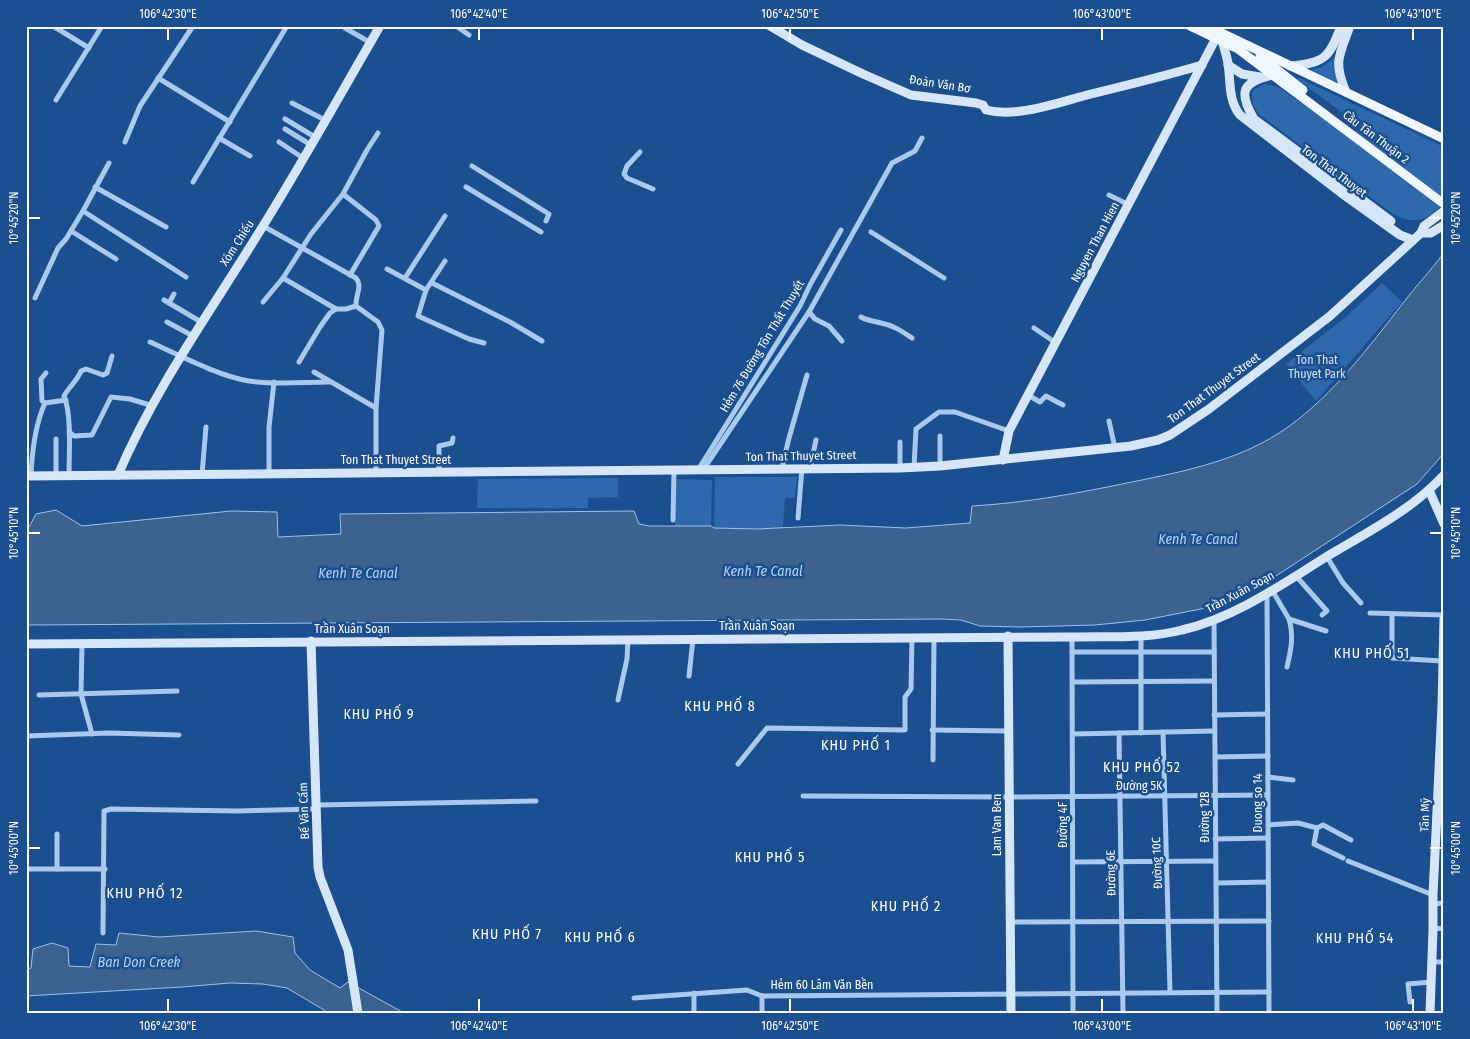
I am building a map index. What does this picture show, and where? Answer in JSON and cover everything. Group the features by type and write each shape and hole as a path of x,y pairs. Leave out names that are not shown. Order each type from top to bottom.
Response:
{"main road":[{"name":"Xóm Chiếu","path":"118,475 132,445 181,356 263,226 380,26"},
{"name":"Đoàn Văn Bơ","path":"770,26 802,45 911,95 976,103 983,105 986,110 998,113 1046,106 1202,66"},
{"path":"1190,26 1238,48 1272,75 1295,88"},
{"path":"1207,26 1444,139"},
{"path":"1290,66 1309,64 1322,60 1330,52 1341,26"},
{"path":"1346,92 1339,76 1338,65 1339,55 1350,26"},
{"name":"Nguyen Than Hien","path":"1003,460 1009,431 1202,66 1219,39"},
{"path":"1219,39 1228,65 1231,98 1235,109 1240,115 1340,192 1400,235 1409,238"},
{"path":"1249,46 1295,88"},
{"path":"1228,65 1242,74 1261,77 1272,75"},
{"name":"Ton That Thuyet","path":"1261,77 1251,82 1244,92 1246,103 1254,119 1404,230 1409,238"},
{"name":"Cầu Tân Thuận 2","path":"1295,88 1444,196"},
{"name":"Cầu Tân Thuận 2","path":"1295,88 1444,204"},
{"name":"Ton That Thuyet Street","path":"118,475 900,468 940,466 1115,448 1158,440 1170,435 1209,409 1330,316 1409,238 1421,233 1424,226 1444,211"},
{"path":"1421,233 1431,233 1444,225"},
{"path":"29,476 118,475"},
{"name":"Trần Xuân Soạn","path":"26,644 1141,636 1180,631 1214,621 1296,576 1394,516 1430,490 1444,475"},
{"path":"1430,490 1444,524"},
{"name":"Tân Mỹ","path":"1430,1013 1433,929 1432,900 1440,830 1444,617"},
{"name":"Lam Van Ben","path":"1008,636 1011,1013"},
{"name":"Bế Văn Cấm","path":"311,642 318,867 320,877 348,950 358,1013"}],"street":[{"path":"53,26 89,48"},
{"path":"56,100 102,26"},
{"path":"125,142 140,106 193,26"},
{"path":"193,182 287,26"},
{"path":"456,26 469,35"},
{"path":"344,28 371,43"},
{"path":"158,78 230,122"},
{"path":"292,103 326,120"},
{"path":"285,119 313,141"},
{"path":"284,129 313,141"},
{"path":"263,302 283,278 304,247 310,234 343,194 378,133"},
{"path":"219,138 250,156"},
{"path":"700,470 809,312 892,163 915,151 922,138"},
{"path":"279,142 303,158"},
{"path":"640,152 626,166 624,174 627,178 653,189"},
{"path":"36,298 58,248 83,212 109,163"},
{"path":"472,166 549,214 546,221"},
{"path":"95,187 166,227"},
{"path":"466,187 541,232"},
{"path":"343,194 376,220 379,226 350,275"},
{"path":"1109,195 1129,205"},
{"path":"83,212 186,276"},
{"path":"405,278 445,216"},
{"path":"263,226 304,247 359,280 360,288 356,298 356,306"},
{"name":"Hẻm 76 Đường Tôn Thất Thuyết","path":"700,470 800,306 841,230"},
{"path":"71,231 116,259"},
{"path":"871,232 944,278"},
{"path":"445,261 426,290 418,316 469,339 484,343"},
{"path":"387,269 426,290"},
{"path":"283,278 336,309 356,306"},
{"path":"432,283 510,322 542,341"},
{"path":"174,294 166,301 201,322"},
{"path":"356,306 378,322 382,330 376,408 376,473"},
{"path":"299,362 320,327 330,313 336,309"},
{"path":"809,312 815,319 829,326 842,342"},
{"path":"861,317 868,321 883,323 898,329 912,338"},
{"path":"166,322 193,336"},
{"path":"1034,328 1056,343"},
{"path":"150,342 223,374 242,380 330,382"},
{"path":"69,475 69,432 64,396 81,371 86,369 103,375 107,372 112,356"},
{"path":"314,372 376,408"},
{"path":"45,403 42,401 41,379 46,373"},
{"path":"783,468 789,438 807,375"},
{"path":"269,474 269,427 274,382"},
{"path":"1028,395 1040,402 1046,396 1063,405"},
{"path":"69,432 74,436 92,435 111,397 130,399 153,406"},
{"path":"45,403 66,400"},
{"path":"29,476 32,451 41,412 45,403"},
{"path":"914,467 916,429 939,412 955,412 1009,431"},
{"path":"1109,421 1115,448"},
{"path":"202,474 206,427"},
{"path":"940,436 940,466"},
{"path":"439,472 439,446 452,443 453,438"},
{"path":"56,439 56,475"},
{"path":"798,518 806,468 816,440"},
{"path":"900,442 900,468"},
{"path":"673,520 674,470"},
{"path":"1326,557 1343,584 1361,603"},
{"path":"1296,576 1327,611 1322,615"},
{"path":"1269,591 1289,619 1293,632 1292,645 1286,667"},
{"name":"Duong so 14","path":"1269,591 1267,714 1269,1013"},
{"path":"1370,613 1444,617"},
{"path":"1392,614 1392,658 1442,661"},
{"path":"1289,619 1326,631"},
{"name":"Đường 12B","path":"1214,621 1216,1013"},
{"path":"1141,636 1141,733"},
{"path":"738,764 768,728 905,730 905,698 911,689 912,637"},
{"path":"933,760 934,637"},
{"name":"Đường 4F","path":"1072,637 1073,1013"},
{"path":"689,676 693,638"},
{"path":"618,700 627,659 628,639"},
{"path":"82,643 81,694 92,734"},
{"path":"1072,652 1214,652"},
{"path":"1073,682 1214,681"},
{"path":"39,695 177,691"},
{"path":"1214,715 1267,714"},
{"path":"932,730 1009,731"},
{"path":"1073,734 1214,731"},
{"name":"Đường 10C","path":"1163,732 1170,992"},
{"path":"26,737 109,733 178,734"},
{"name":"Đường 6E","path":"1118,733 1123,1013"},
{"path":"1215,757 1268,756"},
{"path":"1268,778 1293,780"},
{"name":"Đường 5K","path":"803,796 1010,798 1268,795"},
{"path":"103,933 104,811 111,809 238,811 536,800"},
{"path":"1268,825 1298,823 1317,828 1322,825 1350,840"},
{"path":"1317,828 1314,844 1432,900 1444,903"},
{"path":"57,834 57,869"},
{"path":"1215,839 1268,838"},
{"path":"1073,862 1216,861"},
{"path":"26,870 105,869"},
{"path":"1216,883 1268,882"},
{"path":"1010,922 1268,921"},
{"path":"1433,929 1444,928"},
{"path":"1432,962 1444,962"},
{"path":"1410,1002 1408,984 1431,982"},
{"name":"Hẻm 60 Lâm Văn Bền","path":"634,998 747,990 762,996 1269,992"},
{"path":"694,993 694,1013"},
{"path":"762,996 762,1013"}],"green space":[{"path":"1335,57 1334,69 1338,83 1311,70 1322,67"},
{"path":"1299,78 1444,147 1444,202 1427,217 1415,220 1401,218 1260,115 1253,104 1253,90 1264,84 1278,87 1351,138 1360,126 1297,79"},
{"name":"Ton That Thuyet Park","path":"1382,283 1402,302 1316,401 1286,364 1347,316"},
{"path":"715,477 797,477 795,498 785,498 783,528 714,528"},
{"path":"618,478 618,497 588,498 588,508 477,508 478,479"},
{"path":"676,479 712,480 711,526 675,526"}],"water":[{"name":"Kenh Te Canal","path":"1444,253 1444,453 1417,484 1259,587 1216,606 1145,620 1095,625 1020,627 980,626 961,620 941,619 26,625 26,527 29,527 36,514 56,510 82,526 231,511 277,512 278,537 341,534 340,514 634,511 639,524 649,526 711,526 714,528 757,529 840,525 906,528 970,523 972,506 1012,503 1072,494 1152,478 1213,463 1252,448 1270,438 1288,427 1321,400 1350,369"},
{"name":"Ban Don Creek","path":"256,931 293,937 295,953 310,970 340,988 348,982 404,1013 329,1013 287,988 263,984 230,983 26,996 26,970 31,968 33,949 52,943 68,948 69,966 90,967 96,944 116,945 119,933 159,937"}],"district":[{"name":"KHU PHỐ 51","path":"1372,653"},
{"name":"KHU PHỐ 8","path":"720,706"},
{"name":"KHU PHỐ 9","path":"379,714"},
{"name":"KHU PHỐ 1","path":"856,745"},
{"name":"KHU PHỐ 52","path":"1142,767"},
{"name":"KHU PHỐ 5","path":"770,857"},
{"name":"KHU PHỐ 12","path":"145,893"},
{"name":"KHU PHỐ 2","path":"906,906"},
{"name":"KHU PHỐ 7","path":"507,934"},
{"name":"KHU PHỐ 6","path":"600,937"},
{"name":"KHU PHỐ 54","path":"1355,938"}]}
